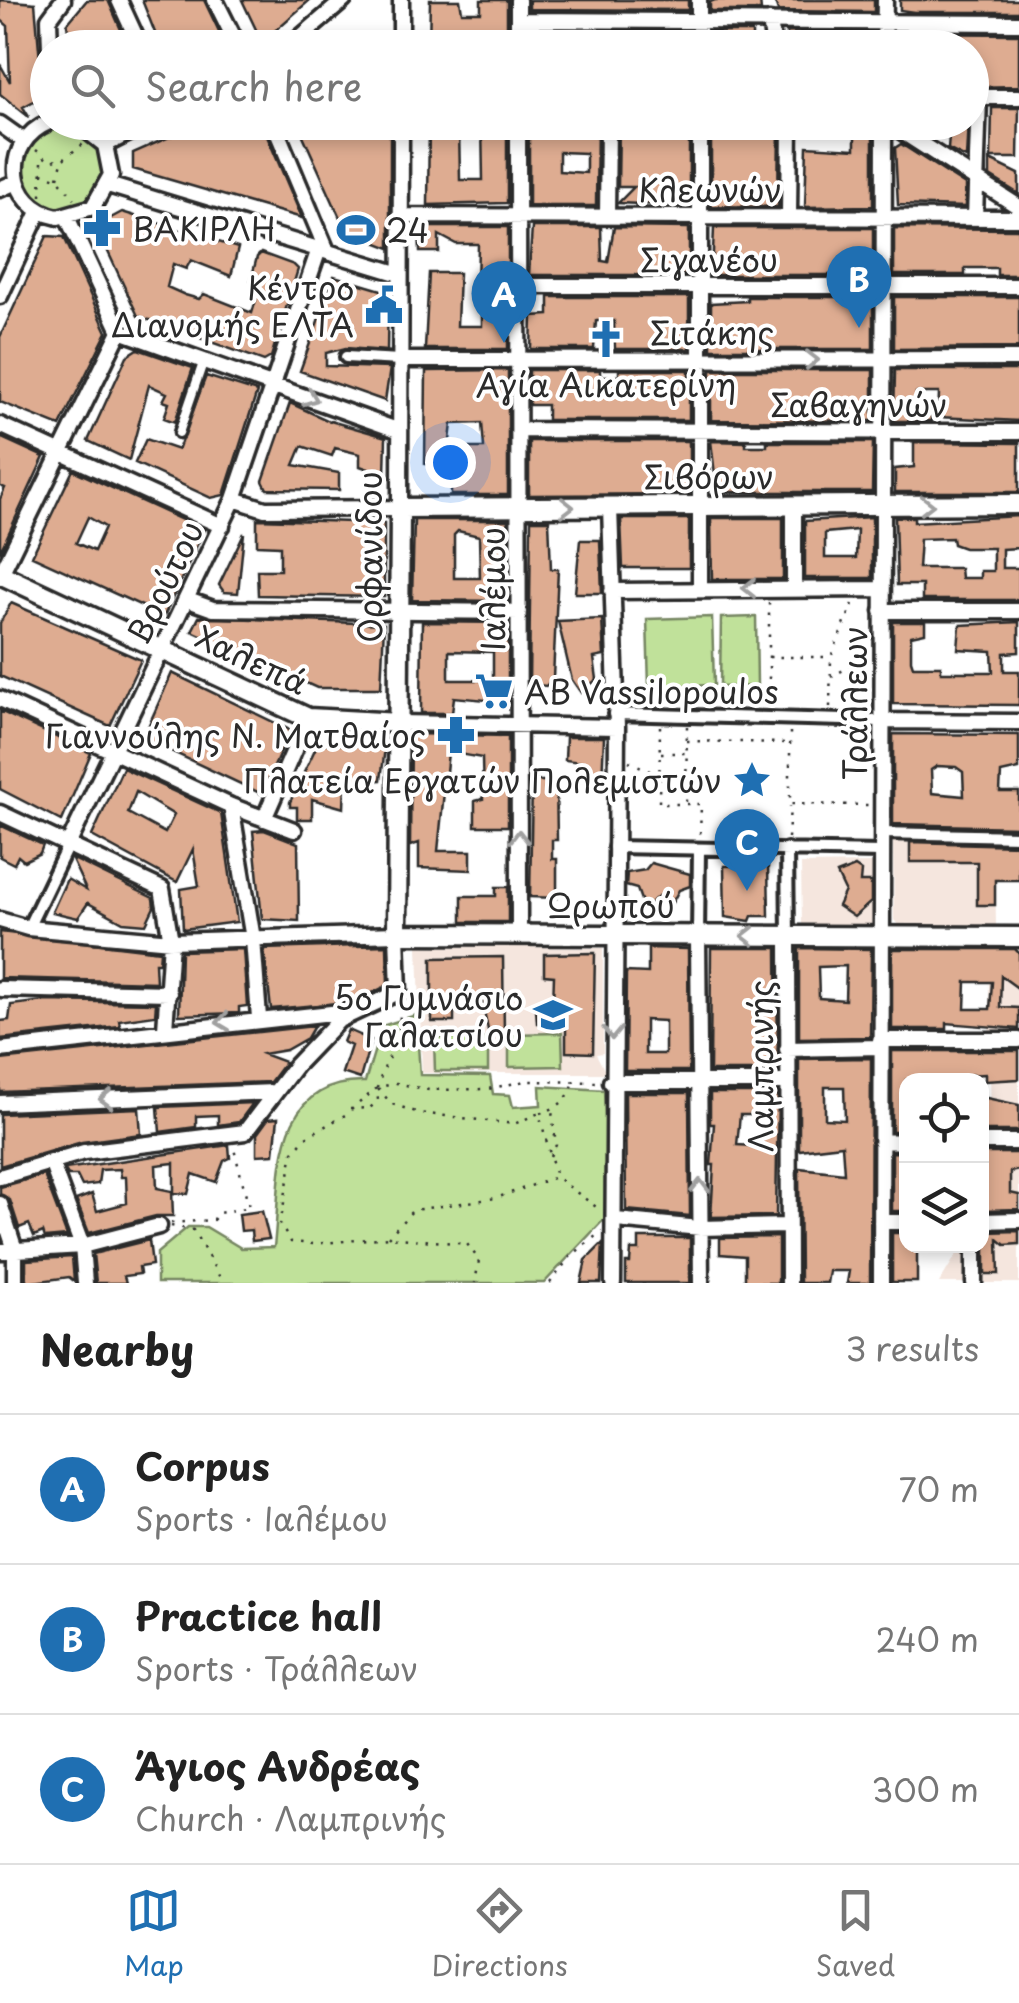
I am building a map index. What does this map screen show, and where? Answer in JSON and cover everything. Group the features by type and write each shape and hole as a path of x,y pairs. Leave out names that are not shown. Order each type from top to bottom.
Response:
{"street":[{"path":"118,0 132,30"},
{"path":"214,0 229,30"},
{"path":"309,30 344,0"},
{"path":"401,0 401,30"},
{"path":"518,0 518,30"},
{"path":"700,0 700,30"},
{"path":"884,30 885,0"},
{"path":"49,30 54,3"},
{"path":"518,20 1019,23"},
{"path":"770,21 771,30"},
{"path":"989,97 1019,97"},
{"path":"0,124 24,140"},
{"path":"30,136 24,140 16,161 16,182 40,212 67,217 86,211 108,185 111,164 101,140"},
{"path":"280,140 323,250"},
{"name":"Ορφανίδου","path":"399,992 401,140"},
{"name":"Ιαλέμου","path":"518,140 518,934"},
{"path":"607,216 608,140"},
{"path":"700,140 700,588"},
{"path":"789,217 790,140"},
{"name":"Τράλλεων","path":"881,1283 886,140"},
{"path":"914,140 1019,207"},
{"path":"975,218 976,140"},
{"path":"0,189 16,182"},
{"path":"108,185 400,274"},
{"path":"0,296 40,212"},
{"name":"Κλεωνών","path":"400,216 1019,218"},
{"path":"67,217 120,330 400,431"},
{"name":"Βρούτου","path":"28,928 222,526 323,250"},
{"name":"Σιγανέου","path":"520,286 1019,286"},
{"path":"0,574 120,330"},
{"name":"Σιτάκης","path":"346,358 1019,359"},
{"path":"0,425 222,526"},
{"name":"Σαβαγηνών","path":"519,430 1019,432"},
{"path":"234,498 265,509 400,508"},
{"name":"Σιβόρων","path":"400,508 1019,504"},
{"path":"610,506 616,755 611,1082 616,1220 613,1283"},
{"path":"794,506 794,588"},
{"name":"Χαλεπά","path":"0,574 308,718 519,724 615,720"},
{"path":"612,590 882,589"},
{"path":"188,600 213,609 519,612"},
{"path":"882,612 1019,611"},
{"path":"0,699 231,806 294,830"},
{"path":"615,720 660,715 1019,722"},
{"path":"264,819 308,718"},
{"path":"231,806 253,939 259,1018"},
{"path":"0,813 162,889 170,942 165,1029"},
{"path":"881,833 1019,836"},
{"path":"614,847 881,852"},
{"path":"699,848 701,1283"},
{"name":"Λαμπρινής","path":"787,848 788,1283"},
{"path":"1,921 28,928 170,942 397,934"},
{"name":"Ωρωπού","path":"397,934 1014,941"},
{"path":"0,989 169,994"},
{"path":"0,1177 84,1152 237,1133 316,1042 355,1010 399,992"},
{"path":"0,1050 355,1010"},
{"path":"788,1050 1019,1040"},
{"path":"611,1082 788,1082"},
{"path":"0,1103 274,1092"},
{"path":"882,1142 899,1142"},
{"path":"989,1142 1019,1142"},
{"path":"51,1162 82,1246 85,1283"},
{"path":"0,1204 15,1283"},
{"path":"616,1220 700,1228 788,1226"},
{"path":"989,1221 1019,1220"},
{"path":"881,1222 899,1222"},
{"path":"8,1250 82,1246 160,1226"},
{"path":"974,1253 974,1283"}],"lane":[{"path":"178,434 204,360"}],"path":[{"path":"24,140 47,159"},
{"path":"16,161 62,160 101,140"},
{"path":"56,178 62,160"},
{"path":"40,212 42,162"},
{"path":"42,173 56,178 86,211"},
{"path":"768,588 769,716"},
{"path":"830,717 830,657 859,589"},
{"path":"830,678 882,648"},
{"path":"769,658 830,657"},
{"path":"660,715 659,804 701,804 699,848"},
{"path":"686,804 687,716"},
{"path":"787,848 790,727"},
{"path":"687,741 790,743"},
{"path":"660,752 686,753"},
{"path":"616,755 660,775"},
{"path":"790,804 881,805"},
{"path":"350,1109 370,1108 378,1100 384,1064 401,1037 399,992"},
{"path":"474,1283 479,1260 467,1244 388,1237 314,1244 291,1242 280,1225 293,1152 306,1136 377,1088 396,1083 429,1090 488,1090 525,1081 611,1082"},
{"path":"377,1088 392,1104 419,1113 514,1124 552,1110 570,1095 573,1081"},
{"path":"550,1156 556,1145 552,1110"},
{"path":"539,1113 556,1178 616,1220 570,1257 550,1283"},
{"path":"160,1226 213,1220 219,1213 249,1207 237,1133"},
{"path":"388,1237 414,1210 496,1198 556,1178"},
{"path":"160,1226 193,1230 222,1283"}],"shaded area":[{"path":"893,842 995,845 996,929 900,927 894,920"},
{"path":"872,863 873,926 802,925 801,864"},
{"path":"988,931 1019,931 1019,1283 939,1283 958,1253 989,1253 992,1197"},
{"path":"418,946 603,948 603,1053 596,1054 606,1073 422,1073"}],"green space":[{"path":"33,140 93,140 104,160 104,176 98,191 86,203 71,209 55,209 40,203 28,191 22,176 22,160"},
{"path":"712,617 714,685 649,687 647,619"},
{"path":"756,617 757,686 720,687 721,618"},
{"path":"416,1015 420,1075 490,1076 493,1094 510,1095 513,1107 541,1105 540,1086 604,1090 610,1213 544,1283 157,1283 157,1253 188,1227 206,1227 241,1248 274,1247 281,1164 297,1115 312,1097 334,1086 365,1082 382,1026"},
{"path":"562,1033 563,1066 509,1067 509,1034"},
{"path":"434,1038 488,1038 488,1071 435,1071"}],"building":[{"path":"0,0 35,3 37,30 30,30 30,103 23,107 29,117 0,94 0,64 10,82 8,26 0,19"},
{"path":"87,0 108,0 121,30 68,30 67,24"},
{"path":"142,0 204,0 218,30 154,30"},
{"path":"242,0 310,0 276,30 256,30"},
{"path":"430,0 460,0 462,12 481,12 481,0 507,0 507,30 429,30"},
{"path":"529,0 688,0 688,10 529,9"},
{"path":"760,0 761,11 710,11 710,2"},
{"path":"774,0 874,0 874,12 778,11"},
{"path":"900,0 1019,0 1019,12 914,12 900,10"},
{"path":"989,34 1019,34 1019,86 989,87"},
{"path":"992,108 1019,108 1018,158 991,158"},
{"path":"162,140 269,140 302,218 133,169 133,153"},
{"path":"305,140 390,140 390,248 346,231"},
{"path":"429,140 459,140 460,180 483,180 482,140 507,140 507,203 428,205"},
{"path":"529,140 597,140 596,206 529,206","holes":["559,152 586,153 586,173 559,171"]},
{"path":"619,140 689,140 689,206 618,203 634,187 618,187"},
{"path":"711,140 779,140 778,207 711,206"},
{"path":"855,140 873,140 873,206 805,207 807,146 855,149"},
{"path":"949,140 967,140 966,158 948,149"},
{"path":"901,144 965,185 965,207 898,205 895,148"},
{"path":"990,160 1019,174 1019,194 990,176"},
{"path":"122,212 238,248 231,276 191,260 186,269 173,264 167,287 185,295 199,299 204,294 252,313 261,283 251,280 257,257 261,253 294,265 298,269 271,357 264,361 138,316 96,226"},
{"path":"419,227 508,227 508,349 425,349 429,273 459,273 457,326 482,326 482,297 477,290 478,244 456,244 439,235 439,252 420,252"},
{"path":"532,227 601,227 602,261 608,262 614,227 689,228 689,275 529,275"},
{"path":"714,228 873,228 873,275 712,275"},
{"path":"894,228 1019,229 1019,275 997,275 997,268 965,268 965,275 894,275"},
{"path":"47,236 64,237 107,332 60,426 0,402 0,337"},
{"path":"334,276 388,292 387,351 346,348 326,353 326,366 390,368 385,401 300,371"},
{"path":"549,297 689,297 689,349 615,349 614,321 596,321 594,349 531,349 532,316 549,315"},
{"path":"747,297 873,297 873,349 711,349 711,303 747,301"},
{"path":"894,297 1019,297 1019,348 894,349"},
{"path":"138,349 193,368 175,422 164,418 169,403 163,401 167,393 149,385 129,460 88,441 127,356"},
{"path":"508,370 508,495 451,495 451,484 443,481 442,466 425,464 426,371","holes":["482,423 484,448 449,448 452,424"]},
{"path":"529,370 600,370 600,376 619,376 619,370 689,370 689,420 547,420 547,405 529,405"},
{"path":"711,370 873,370 873,421 711,420"},
{"path":"895,370 1019,370 1019,421 938,417 939,393 916,393 916,412 931,412 931,421 894,421"},
{"path":"206,376 257,392 224,495 211,498 135,463 146,439 178,450"},
{"path":"290,403 327,420 386,437 385,475 360,466 360,454 335,448 332,456 302,446 294,465 339,473 339,490 267,489 263,481"},
{"path":"0,437 44,457 0,552 0,499 5,488 0,486"},
{"path":"529,441 689,441 689,494 529,495"},
{"path":"711,441 746,442 746,446 767,446 767,442 873,442 872,492 717,492"},
{"path":"914,442 1019,443 1019,492 895,492 895,469 914,467"},
{"path":"73,470 204,530 164,616 32,556","holes":["88,517 105,527 94,551 76,543"]},
{"path":"1019,516 1019,548 1002,549 1002,568 1019,568 1019,600 922,600 922,585 897,585 895,517 914,517 914,522","holes":["952,538 953,544 993,548 993,571 980,571 980,578 961,578 960,568 918,568 920,539"]},
{"path":"872,517 872,578 805,578 805,521","holes":["857,530 856,558 825,558 825,533"]},
{"path":"711,518 783,518 783,579 712,579"},
{"path":"257,519 384,523 384,597 258,595 257,570 280,570 280,546 257,545"},
{"path":"621,519 689,519 689,568 623,568"},
{"path":"414,520 508,520 508,601 412,600","holes":["458,531 479,536 480,578 454,578 454,535"]},
{"path":"531,520 549,520 551,569 558,569 553,678 546,686 529,684"},
{"path":"244,533 238,593 224,592 219,585"},
{"path":"580,540 600,540 602,593 575,593"},
{"path":"11,603 141,660 110,726 0,676 0,623"},
{"path":"199,617 384,624 381,688 317,688 192,631"},
{"path":"602,619 604,656 594,658 597,679 581,693 572,680 558,621"},
{"path":"422,622 508,623 508,702 454,697 452,713 421,713","holes":["449,651 493,652 493,680 449,680"]},
{"path":"893,622 925,622 925,633 911,636 913,666 941,666 941,672 993,672 992,651 958,649 960,625 1019,622 1019,652 1004,653 1004,671 1019,671 1019,705 893,704"},
{"path":"172,673 290,730 262,794 143,738"},
{"path":"0,711 91,753 62,821 0,789"},
{"path":"411,734 508,736 508,826 475,826 475,801 483,799 482,758 448,752 438,851 471,851 471,870 419,868 419,843 410,846"},
{"path":"893,734 1019,735 1019,769 1001,773 1000,792 1019,792 1019,827 893,824","holes":["937,766 956,767 963,772 964,796 932,793 931,770"]},
{"path":"566,737 604,737 602,782 581,782 581,762 565,760"},
{"path":"363,739 386,739 381,780 345,782 344,808 312,799 312,819 297,819 297,807 290,807 290,802 318,743 363,746"},
{"path":"123,768 221,813 237,922 183,929 181,889 199,886 193,849 177,882 92,836","holes":["136,792 174,815 165,833 128,813"]},
{"path":"532,781 556,781 557,840 552,840 552,859 557,859 557,898 530,897"},
{"path":"0,825 43,845 40,853 24,861 18,856 14,864 0,857"},
{"path":"264,830 298,843 299,921 262,919 253,831"},
{"path":"910,842 1019,845 1019,880 995,880 995,905 977,905 977,862 910,862"},
{"path":"71,858 153,898 154,907 146,924 123,922 88,903 78,918 52,912 67,879 86,890"},
{"path":"651,863 690,874 690,886 679,890 672,903 664,903 658,896 651,903 642,903 637,889 626,886 627,873 645,870"},
{"path":"768,865 769,916 752,916 750,921 725,917 724,866"},
{"path":"855,867 861,871 860,882 871,882 871,902 854,917 838,906 845,891 837,874"},
{"path":"496,887 508,887 508,922 462,922 462,896 496,896"},
{"path":"0,932 160,951 159,963 155,963 156,982 0,978"},
{"path":"387,945 388,985 354,1002 271,1009 264,949"},
{"path":"648,948 688,949 689,1071 625,1071 626,972 648,973","holes":["645,1020 665,1021 665,1054 645,1054"]},
{"path":"711,948 777,948 778,1071 710,1071"},
{"path":"799,948 871,949 870,1037 799,1038","holes":["846,966 845,1000 819,998 818,967"]},
{"path":"243,949 247,1006 239,1007 239,1013 179,1015 181,951"},
{"path":"892,949 1015,949 1019,953 1019,989 1001,976 1000,1007 1019,1008 1019,1029 947,1023 947,1029 892,1029","holes":["966,982 992,982 990,1009 965,1009"]},
{"path":"595,953 593,1053 566,1052 566,1024 537,1023 536,1009 542,1003 553,1003 554,976 544,975 544,954"},
{"path":"503,957 504,1035 489,1035 482,1001 454,1000 454,1022 432,1022 432,958"},
{"path":"44,1001 156,1003 155,1015 119,1020 120,1026 0,1039 0,1021 9,1020 11,1005"},
{"path":"314,1026 307,1038 286,1050 263,1054 285,1062 270,1082 0,1092 0,1060"},
{"path":"348,1030 371,1040 360,1079 342,1073 351,1046 343,1042"},
{"path":"892,1051 1019,1051 1019,1079 989,1081 989,1073 899,1073 899,1131 892,1131"},
{"path":"871,1058 870,1283 847,1283 849,1271 829,1271 827,1283 800,1283 799,1168 844,1173 842,1145 799,1150 799,1059","holes":["825,1087 844,1087 845,1120 825,1119"]},
{"path":"625,1093 689,1093 690,1216 626,1210"},
{"path":"710,1093 778,1093 776,1216 711,1217 714,1124 710,1124","holes":["740,1115 764,1115 764,1134 758,1134 755,1146 737,1145"]},
{"path":"989,1099 1019,1105 1019,1131 989,1131"},
{"path":"253,1103 239,1122 218,1125 218,1115 196,1116 196,1127 160,1132 158,1107"},
{"path":"139,1108 141,1134 82,1142 0,1166 0,1114"},
{"path":"278,1118 274,1154 257,1155 257,1134 268,1119"},
{"path":"229,1145 230,1158 224,1161 216,1182 193,1174 188,1194 174,1193 174,1163 156,1165 157,1188 172,1191 173,1216 156,1216 89,1233 76,1200 92,1194 97,1211 127,1203 126,1177 121,1177 120,1169 100,1170 98,1184 82,1186 77,1176 68,1176 65,1169"},
{"path":"892,1152 899,1152 899,1211 892,1211"},
{"path":"989,1153 1019,1153 1019,1170 1010,1172 1010,1193 1019,1195 1019,1209 989,1210"},
{"path":"44,1175 67,1236 45,1238 43,1232 34,1236 29,1224 19,1228 10,1200 0,1194 0,1187"},
{"path":"262,1211 269,1239 252,1241 251,1230 241,1231 239,1214"},
{"path":"1019,1231 1019,1244 1005,1245 998,1239 999,1274 985,1274 989,1232"},
{"path":"892,1233 899,1233 899,1253 917,1253 917,1282 892,1282"},
{"path":"778,1237 778,1283 745,1283 745,1256 720,1254 720,1238"},
{"path":"639,1238 690,1238 690,1283 626,1283 626,1263 630,1263 631,1250 639,1250"},
{"path":"149,1240 152,1265 139,1267 140,1274 124,1276 126,1283 96,1283 93,1254"},
{"path":"603,1243 601,1283 581,1283 586,1260"},
{"path":"72,1257 74,1281 69,1277 26,1283 26,1260"}],"place":[{"name":"ΒΑΚΙΡΛΗ","path":"102,228"},
{"name":"24","path":"356,230"},
{"name":"Κέντρο Διανομής ΕΛΤΑ","path":"384,305"},
{"name":"Practice hall","path":"859,328"},
{"name":"Αγία Αικατερίνη","path":"606,339"},
{"name":"Corpus","path":"504,343"},
{"name":"AB Vassilopoulos","path":"494,691"},
{"name":"Γιαννούλης Ν. Ματθαίος","path":"456,735"},
{"name":"Πλατεία Εργατών Πολεμιστών","path":"752,780"},
{"name":"Άγιος Ανδρέας","path":"747,891"},
{"name":"5ο Γυμνάσιο Γαλατσίου","path":"553,1015"}]}
